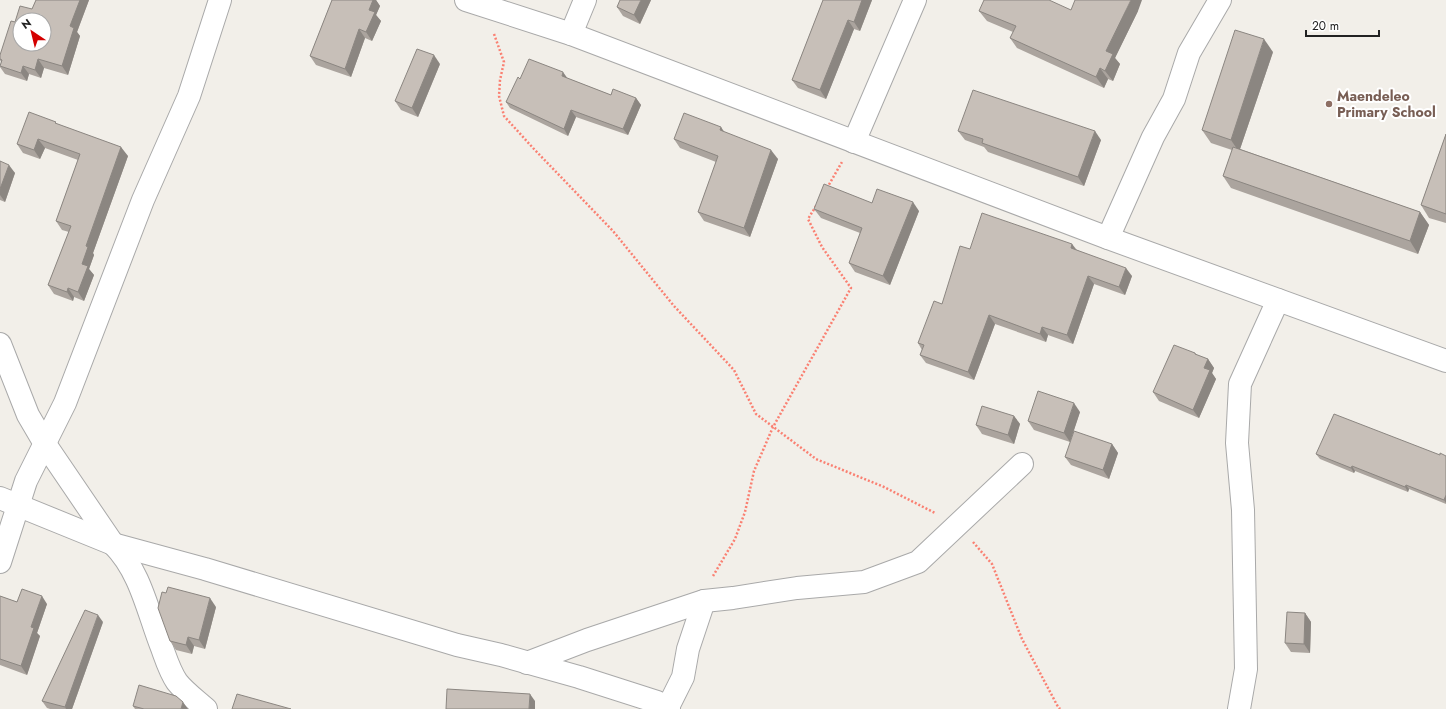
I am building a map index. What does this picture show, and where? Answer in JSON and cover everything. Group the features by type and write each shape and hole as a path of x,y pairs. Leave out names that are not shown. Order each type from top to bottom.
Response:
{"street":[{"path":"0,562 9,502 26,481 65,403 143,200 189,96 220,0"},
{"path":"466,0 571,34 1108,238 1446,361"},
{"path":"571,34 585,0"},
{"path":"854,142 915,0"},
{"path":"1108,238 1153,137 1174,99 1189,53 1220,0"},
{"path":"1239,709 1246,669 1243,510 1238,443 1240,384 1278,300"},
{"path":"0,344 28,414 45,444 113,544 123,554 141,588 157,637 177,681 206,709"},
{"path":"527,663 587,640 704,601 797,588 864,582 918,562 1022,464"},
{"path":"9,502 113,544 205,569 457,645 527,663 657,702 668,709 683,677 688,649 704,601"}],"path":[{"path":"491,9 493,30 504,62 500,80 499,96 504,116 532,148 613,231 674,306 734,370 756,414 816,459 884,487 958,524 992,564 1022,639 1060,709"},
{"path":"823,194 854,142"},
{"path":"704,601 714,575 735,540 745,512 754,471 773,427 851,288 822,247 808,219 820,200"}],"building":[{"path":"36,0 80,0 70,26 74,28 62,66 38,59 35,70 23,66 21,73 0,66 2,60 0,59 0,55 11,21 12,52 52,52 52,12 18,12 20,6 32,9"},
{"path":"332,0 373,0 369,10 375,12 366,32 359,29 345,69 310,56"},
{"path":"620,0 641,0 634,15 617,7"},
{"path":"823,0 862,0 854,22 848,20 820,90 792,80"},
{"path":"984,0 1049,0 1071,10 1075,0 1131,0 1106,51 1113,54 1105,71 1100,68 1096,77 1010,38 1016,26 979,11"},
{"path":"1235,30 1264,39 1231,140 1202,130"},
{"path":"417,49 434,55 412,108 395,101"},
{"path":"529,59 563,72 562,76 611,95 613,89 636,98 623,129 571,110 564,129 506,102 518,77 520,79"},
{"path":"973,90 1095,131 1078,177 982,143 983,139 958,131"},
{"path":"29,112 121,147 86,246 88,247 82,264 88,266 78,292 68,288 67,292 48,285 71,226 56,221 80,154 38,139 34,150 17,144"},
{"path":"684,113 721,127 720,130 771,150 744,228 698,212 718,156 674,139"},
{"path":"1446,134 1446,214 1421,205"},
{"path":"1233,147 1420,212 1410,241 1223,176"},
{"path":"0,161 9,165 0,189"},
{"path":"824,184 872,203 877,189 913,202 883,276 849,263 862,228 814,209"},
{"path":"982,213 1072,244 1071,248 1126,268 1119,287 1088,276 1067,335 1042,327 1040,334 989,315 968,372 920,355 924,345 918,343 934,301 942,304 960,246 970,249"},
{"path":"1174,345 1208,359 1204,368 1210,370 1193,410 1153,392"},
{"path":"1038,391 1074,403 1064,433 1028,421"},
{"path":"982,406 1014,416 1008,435 976,425"},
{"path":"1334,414 1446,456 1446,495 1444,500 1406,485 1405,487 1352,466 1351,468 1316,454"},
{"path":"1074,431 1112,444 1103,470 1065,457"},
{"path":"168,587 210,598 199,640 188,637 186,645 170,641 158,608 162,592 166,593"},
{"path":"22,589 42,596 31,627 34,628 21,666 0,659 0,596 17,602"},
{"path":"85,610 98,615 65,707 42,701"},
{"path":"1287,612 1305,613 1304,644 1285,643"},
{"path":"139,685 176,696 183,702 181,709 144,709 133,706"},
{"path":"447,689 530,694 529,709 446,709"},
{"path":"237,694 291,709 232,709"}],"place":[{"name":"Maendeleo Primary School","path":"1329,104"}]}
